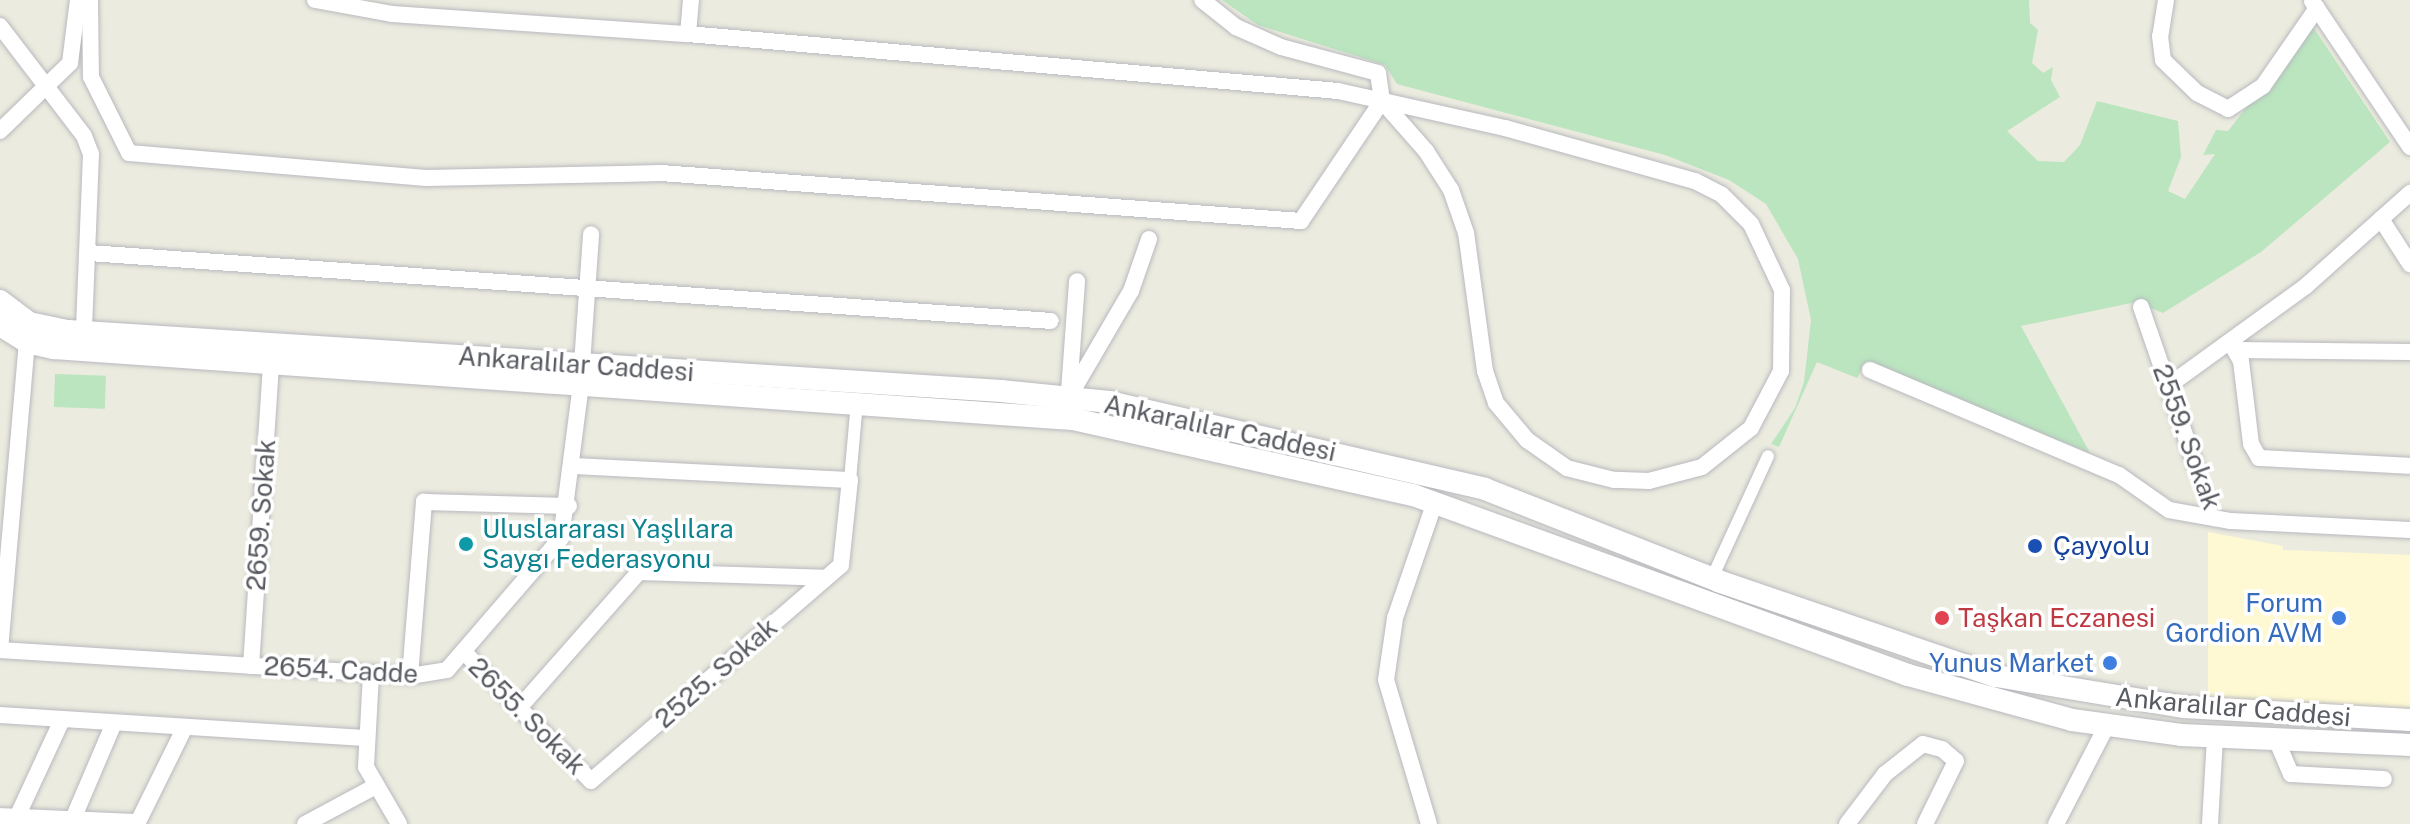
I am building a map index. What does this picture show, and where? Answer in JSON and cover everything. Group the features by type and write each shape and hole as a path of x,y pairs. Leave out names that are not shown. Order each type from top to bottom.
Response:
{"main road":[{"name":"Ankaralılar Caddesi","path":"0,301 28,333 84,332 1073,419 1435,502 1884,666 2106,727 2215,736 2410,745"},
{"name":"Ankaralılar Caddesi","path":"0,325 28,333 271,363 1069,397 1444,477 1506,496 1712,578 1890,642 1996,676 2117,699 2410,720"},
{"path":"1435,502 1444,477"},
{"path":"1884,666 1890,642"},
{"path":"2106,727 2117,699"}],"street":[{"path":"0,131 48,88 70,63 78,0"},
{"path":"90,0 91,77 129,153 426,178 661,173 1292,223 1301,221 1382,101"},
{"path":"315,0 392,14 688,34 1259,81 1382,101 1505,128 1695,181 1733,203 1765,246 1784,302 1781,371 1751,428 1702,467 1649,481 1614,480 1567,468 1527,440 1496,403 1485,371 1466,233 1451,190 1426,151 1382,101 1378,73 1281,47 1236,27 1202,0"},
{"path":"688,34 691,0"},
{"path":"2166,0 2160,36 2163,60 2197,93 2228,109 2263,86 2314,4 2410,147"},
{"path":"0,26 48,88 91,154 84,332"},
{"path":"2168,386 2233,346 2410,193"},
{"path":"2381,219 2410,264"},
{"name":"2654. Cadde","path":"0,650 410,676 447,670 557,544 569,506 591,234"},
{"path":"1069,397 1131,291 1149,239"},
{"path":"89,253 1051,321"},
{"path":"1069,397 1077,281"},
{"name":"2559. Sokak","path":"2141,307 2214,520 2410,530"},
{"path":"0,650 28,333"},
{"path":"2233,346 2410,352"},
{"path":"2233,346 2252,450 2259,458 2410,466"},
{"name":"2659. Sokak","path":"251,666 271,363"},
{"path":"1870,370 2119,475 2169,510 2214,520"},
{"path":"572,466 850,480 857,401"},
{"path":"1712,578 1768,456"},
{"name":"2525. Sokak","path":"591,781 841,565 850,480"},
{"path":"410,676 424,502 569,506"},
{"path":"1429,824 1386,680 1395,618 1435,502"},
{"path":"519,708 639,572 825,578"},
{"name":"2655. Sokak","path":"464,652 591,781"},
{"path":"371,674 364,738 374,787 399,824"},
{"path":"0,715 364,738"},
{"path":"17,817 62,720"},
{"path":"73,819 114,723"},
{"path":"0,816 138,822 185,727"},
{"path":"2056,824 2106,727"},
{"path":"2210,824 2215,736"},
{"path":"2276,739 2291,774 2384,779"},
{"path":"1847,824 1875,785 1915,747 1933,745 1956,761 1925,824"},
{"path":"305,824 374,787"}],"shaded area":[{"path":"2208,532 2283,546 2283,550 2410,555 2410,716 2208,705"}],"green space":[{"path":"1222,0 2029,0 2030,23 2038,30 2032,63 2043,73 2053,67 2051,80 2060,97 2007,131 2038,161 2064,162 2080,145 2097,101 2178,121 2181,157 2168,191 2185,199 2215,154 2203,155 2216,130 2228,131 2311,24 2390,142 2261,252 2163,313 2136,302 2021,326 2090,453 1866,362 1857,378 1817,362 1779,447 1771,444 1795,408 1804,382 1811,320 1798,259 1766,204 1729,180 1665,155 1397,84 1385,65 1258,25"},
{"path":"55,374 106,376 105,409 54,407"}],"place":[{"name":"Uluslararası Yaşlılara Saygı Federasyonu","path":"466,544"},
{"name":"Çayyolu","path":"2035,546"},
{"name":"Taşkan Eczanesi","path":"1942,618"},
{"name":"Forum Gordion AVM","path":"2339,618"},
{"name":"Yunus Market","path":"2110,663"}]}
